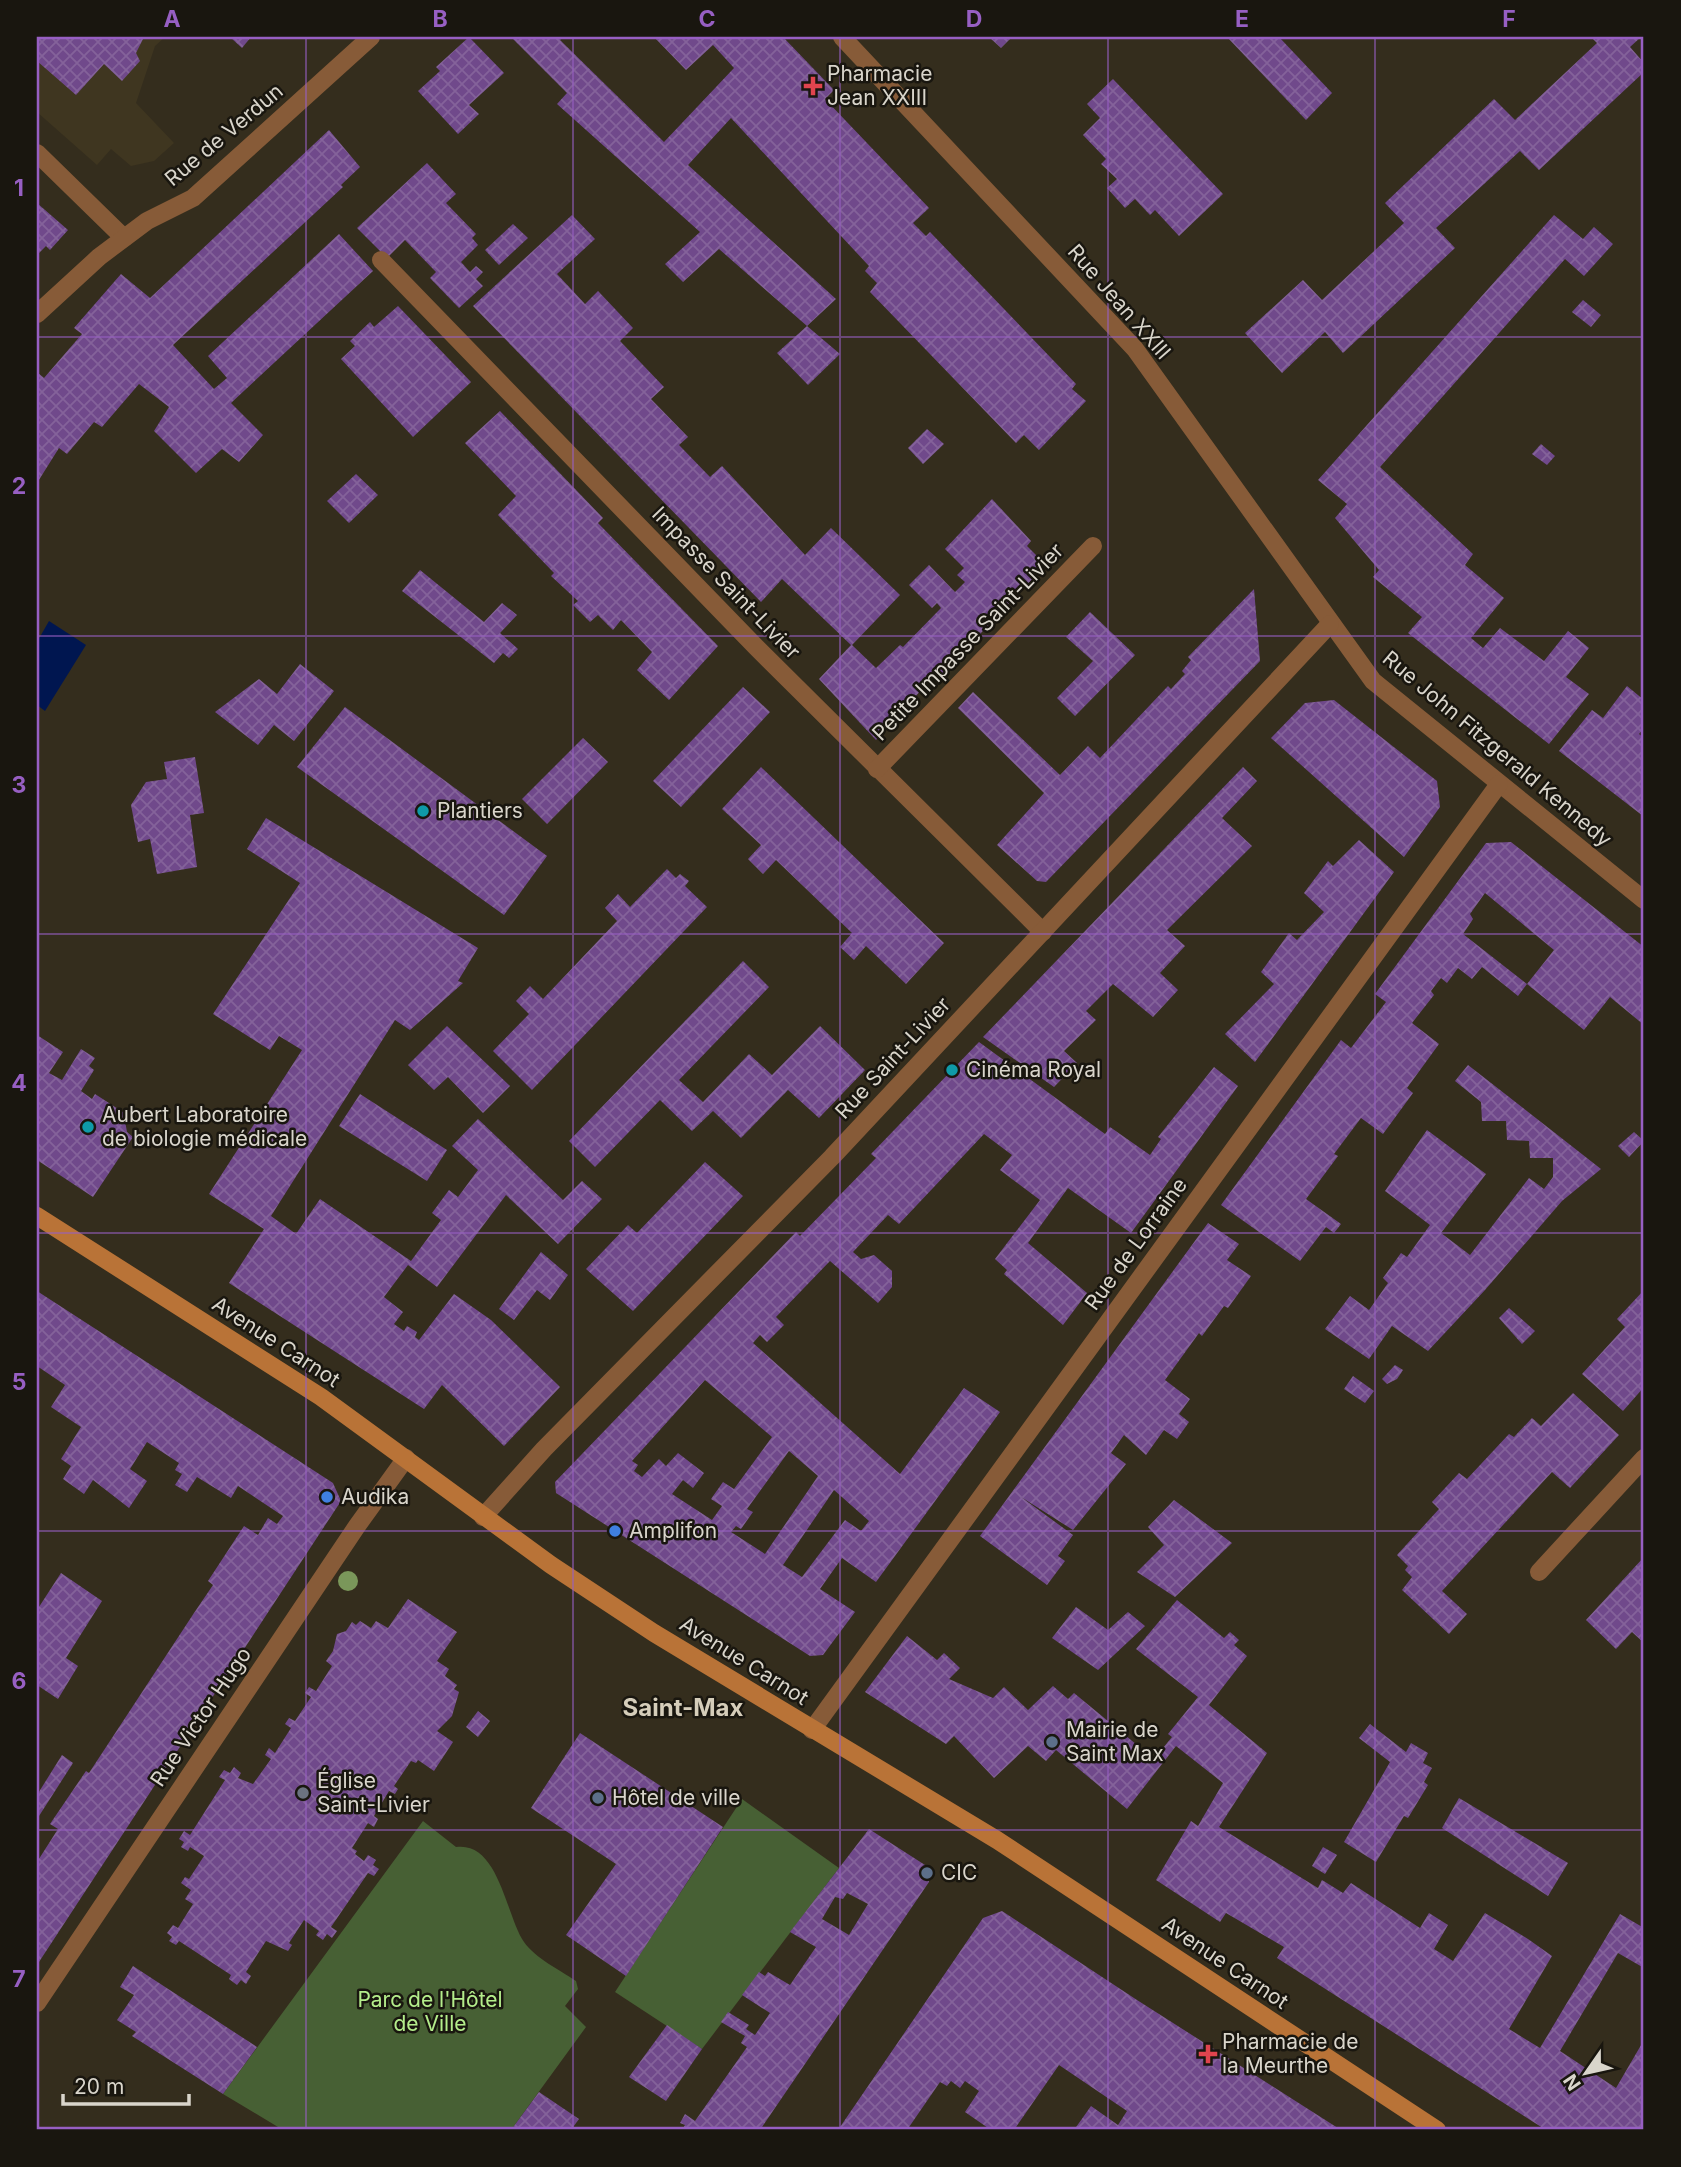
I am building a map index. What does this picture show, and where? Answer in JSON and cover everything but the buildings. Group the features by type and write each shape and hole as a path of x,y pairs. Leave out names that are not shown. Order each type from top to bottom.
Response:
{"street":[{"name":"Rue de Verdun","path":"37,314 99,257 124,238 147,221 193,198 371,37"},
{"name":"Rue Jean XXIII","path":"842,37 1135,349 1329,624"},
{"path":"37,153 124,238"},
{"name":"Impasse Saint-Livier","path":"381,260 877,769 1043,932"},
{"name":"Petite Impasse Saint-Livier","path":"877,769 1093,546"},
{"name":"Rue John Fitzgerald Kennedy","path":"1329,624 1373,681 1644,900"},
{"name":"Rue Saint-Livier","path":"483,1517 544,1449 832,1157 1329,624"},
{"name":"Rue de Lorraine","path":"812,1730 1499,784"},
{"name":"Avenue Carnot","path":"37,1216 321,1397 483,1517 654,1633 997,1840 1437,2130"},
{"name":"Rue Victor Hugo","path":"37,2003 356,1527 406,1458"},
{"path":"1539,1572 1644,1458"}],"shaded area":[{"path":"37,37 165,37 155,46 136,103 174,143 154,161 131,166 111,149 97,165 37,112"},
{"path":"49,621 86,645 45,711 37,705 37,642"}],"green space":[{"path":"742,1799 839,1868 702,2049 615,1992"},
{"name":"Parc de l'Hôtel de Ville","path":"423,1821 456,1847 471,1848 492,1868 524,1942 541,1958 576,1981 578,1989 565,2006 586,2027 511,2130 283,2130 223,2094"}],"place":[{"name":"Pharmacie Jean XXIII","path":"813,86"},
{"name":"Plantiers","path":"423,811"},
{"name":"Cinéma Royal","path":"952,1070"},
{"name":"Aubert Laboratoire de biologie médicale","path":"88,1127"},
{"name":"Audika","path":"327,1497"},
{"name":"Amplifon","path":"615,1531"},
{"name":"Mairie de Saint Max","path":"1052,1742"},
{"name":"Église Saint-Livier","path":"303,1793"},
{"name":"Hôtel de ville","path":"598,1798"},
{"name":"CIC","path":"927,1873"},
{"name":"Pharmacie de la Meurthe","path":"1208,2054"}],"district":[{"name":"Saint-Max","path":"683,1708"}]}
